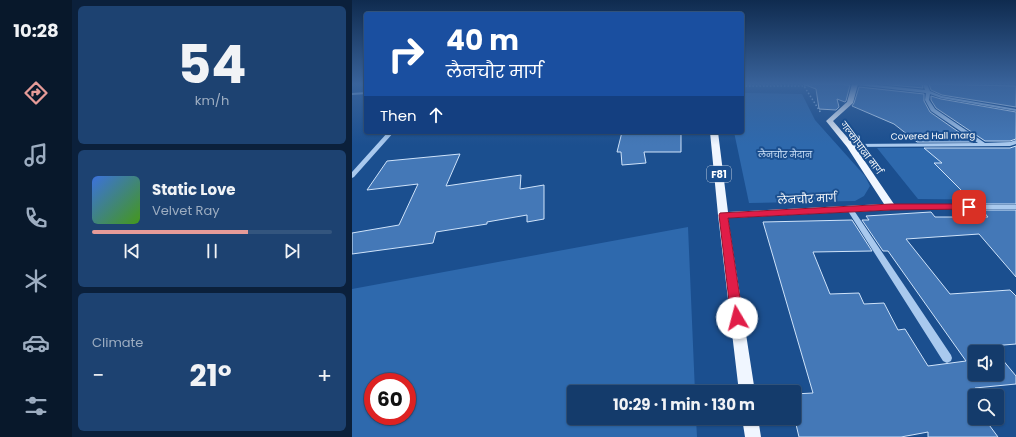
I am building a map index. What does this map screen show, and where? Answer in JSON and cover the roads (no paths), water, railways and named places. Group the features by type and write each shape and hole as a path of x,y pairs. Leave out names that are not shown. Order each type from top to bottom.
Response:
{"main road":[{"name":"गल्कोपाखा मार्ग","path":"850,104 829,121 850,146 891,207"},
{"name":"F81","path":"714,134 723,215 746,385"},
{"name":"लैनचौर मार्ग","path":"723,215 891,207"},
{"path":"751,425 753,437"}],"street":[{"path":"930,104 933,110 983,144"},
{"path":"984,104 1016,110"},
{"path":"352,176 389,134"},
{"name":"Covered Hall marg","path":"850,146 1010,144 1016,142"},
{"path":"891,207 1016,207"},
{"path":"849,208 947,358"}],"park label":[{"name":"लैनचौर मैदान","path":"785,155"}]}
